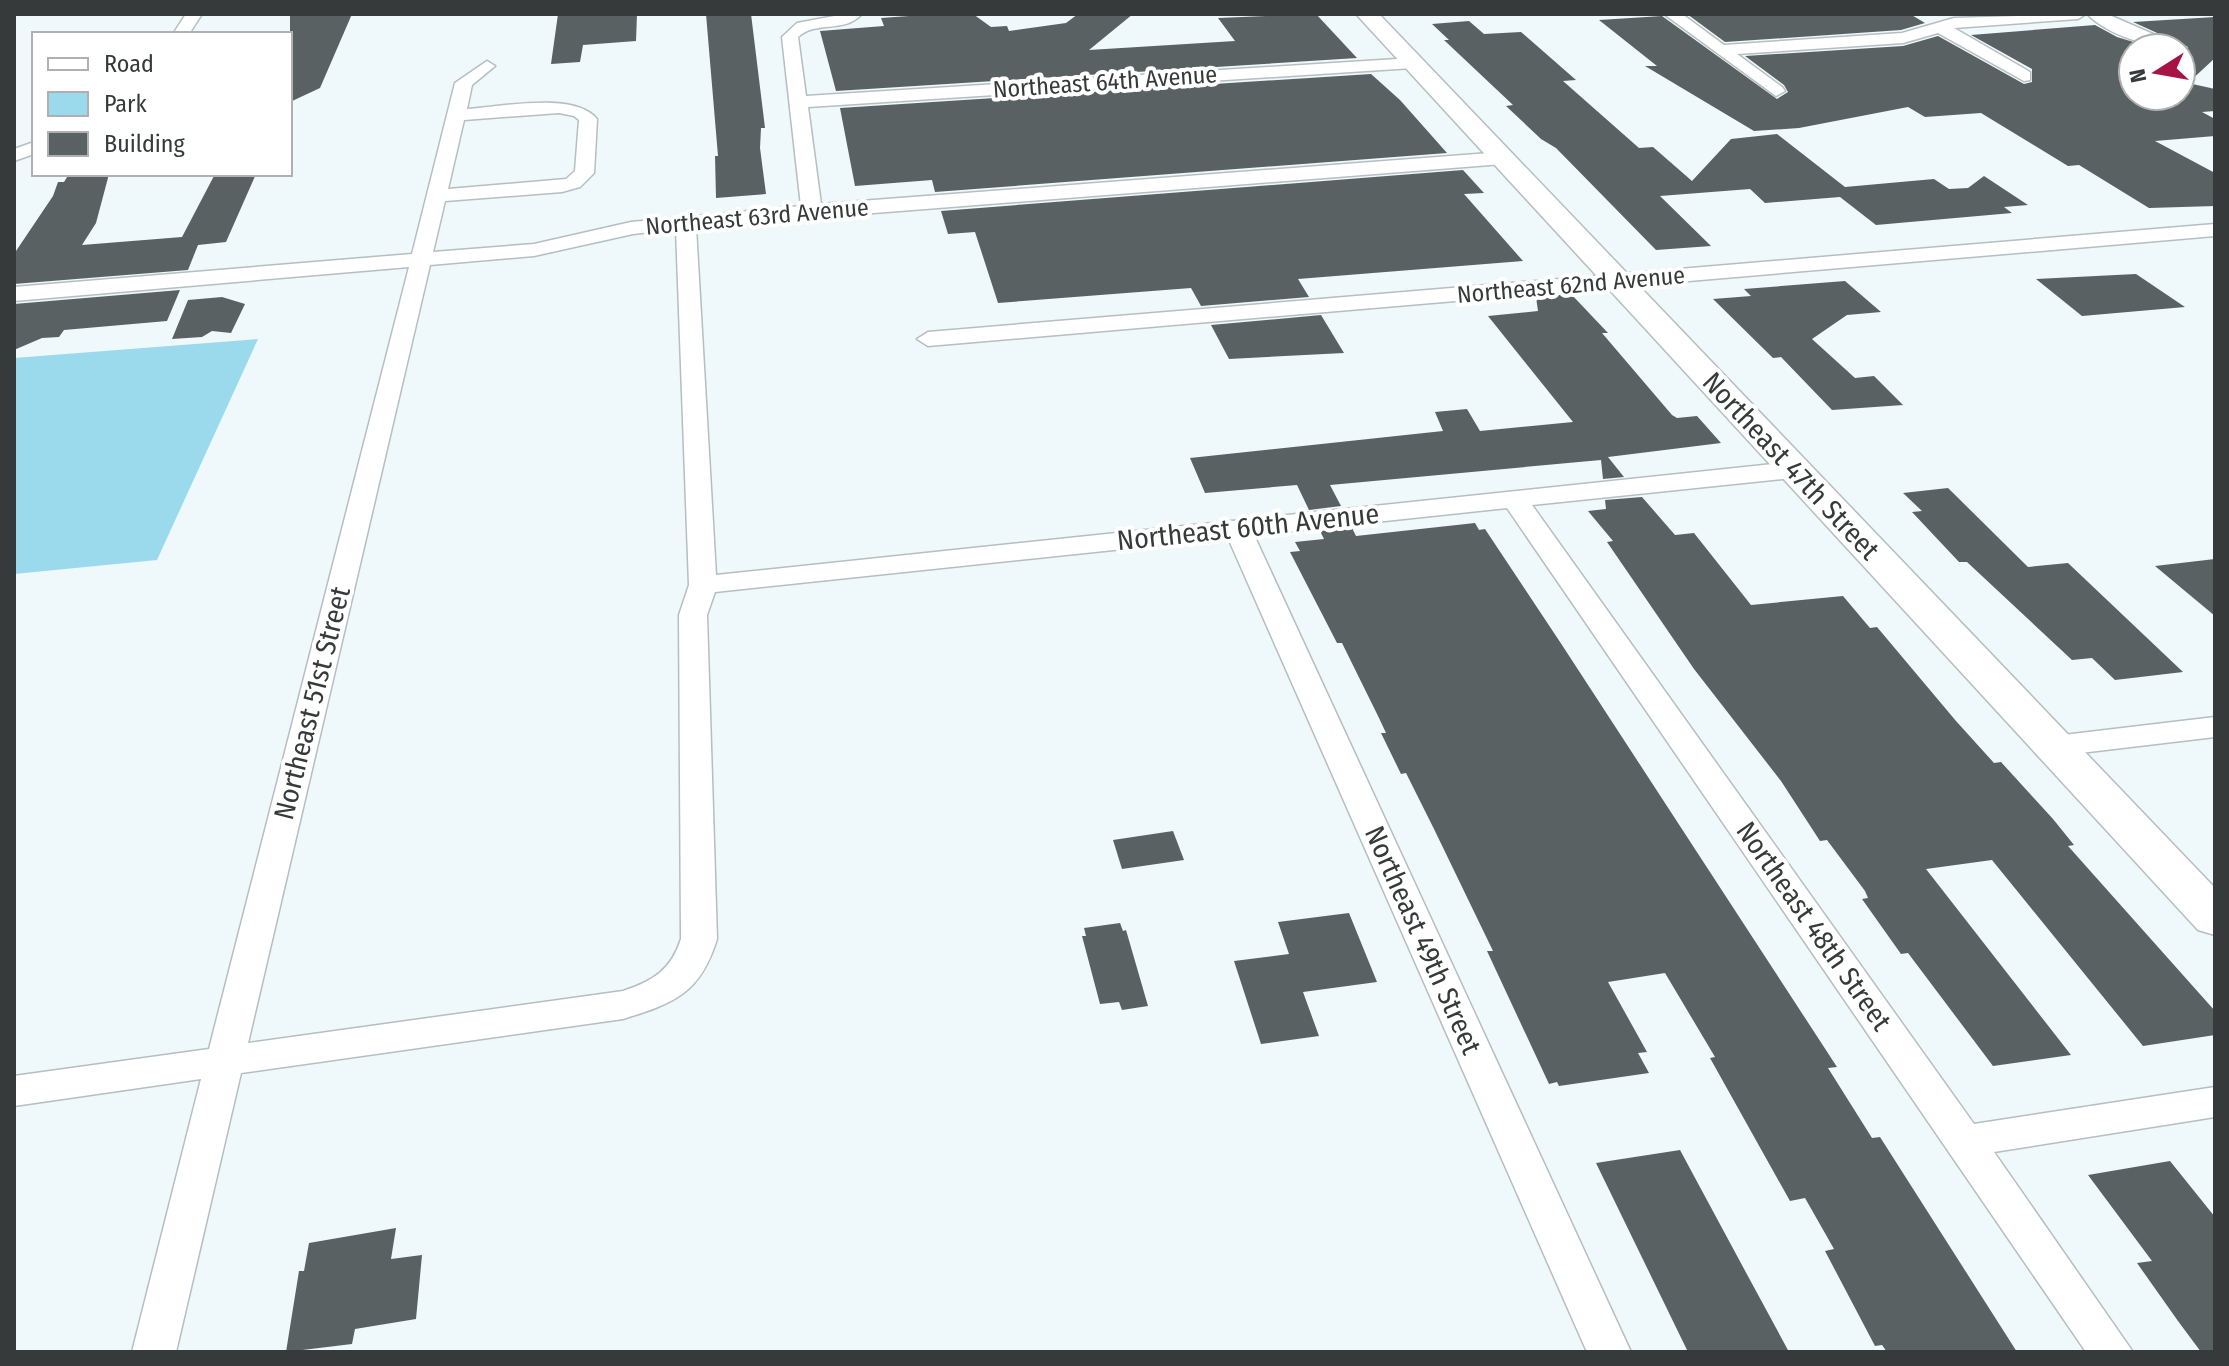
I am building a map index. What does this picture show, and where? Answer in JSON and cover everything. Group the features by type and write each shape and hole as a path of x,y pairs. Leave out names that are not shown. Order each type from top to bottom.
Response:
{"street":[{"path":"182,32 194,14"},
{"path":"812,212 791,32 801,27 850,19 854,14"},
{"name":"Northeast 47th Street","path":"1367,14 2215,918"},
{"path":"1672,14 1776,91"},
{"path":"1721,50 1903,38 1940,27 2078,14"},
{"path":"2095,14 2131,32"},
{"path":"1940,27 2024,76"},
{"name":"Northeast 64th Avenue","path":"798,102 1413,63"},
{"name":"Northeast 51st Street","path":"154,1352 457,115 467,78 487,66"},
{"path":"437,196 562,186 573,183 584,173 588,119 580,111 559,108 457,115"},
{"name":"Northeast 63rd Avenue","path":"14,294 557,248 631,228 926,200 1503,158"},
{"path":"14,1091 623,1005 679,982 693,962 699,939 693,615 703,585 686,222"},
{"name":"Northeast 62nd Avenue","path":"928,339 2215,230"},
{"name":"Northeast 60th Avenue","path":"703,585 1793,470"},
{"name":"Northeast 48th Street","path":"1515,500 2111,1352"},
{"name":"Northeast 49th Street","path":"1237,528 1609,1352"},
{"path":"2055,746 2215,727"},
{"path":"1964,1141 2215,1102"}],"green space":[{"path":"258,339 157,560 14,574 14,358"}],"building":[{"path":"290,14 352,14 320,88 292,101 292,32"},
{"path":"558,14 637,14 636,41 583,45 580,62 551,64"},
{"path":"706,14 751,14 765,128 761,128 760,148 766,194 716,198 715,156 718,156"},
{"path":"973,14 991,27 1007,26 1009,31 1066,23 1078,14 1133,14 1089,50 1235,41 1218,18 1316,14 1357,58 836,91 820,31 884,26 881,18"},
{"path":"1687,14 1910,14 1925,23 1901,30 1725,42"},
{"path":"1662,16 1777,99 1788,92 1784,85 1745,56 1903,46 1938,36 2024,84 2032,82 2032,69 1971,35 2095,25 2117,37 2117,112 2197,112 2197,85 2215,89 2215,111 2202,112 2215,119 2215,136 2155,141 2215,173 2215,206 2149,208 2079,165 2068,166 1981,113 1925,117 1908,107 1799,128 1754,131 1645,66 1657,66 1599,20"},
{"path":"2215,17 2215,58 2197,75 2197,32 2155,32 2133,22"},
{"path":"1469,21 1484,34 1521,32 1576,80 1563,81 1639,148 1653,147 1692,181 1731,139 1777,134 1845,187 1934,179 1949,189 1968,188 1984,176 2028,205 2004,207 2012,213 1876,225 1840,197 1765,203 1750,189 1660,196 1711,246 1656,250 1556,148 1541,139 1506,106 1513,105 1444,40 1449,40 1432,24"},
{"path":"1371,74 1400,100 1447,153 935,192 932,180 855,186 840,108"},
{"path":"1463,170 1484,193 1464,194 1523,261 1298,279 1309,297 1201,306 1191,288 998,303 975,232 948,234 941,211"},
{"path":"68,176 108,176 96,223 82,245 182,237 214,176 255,176 226,242 198,245 188,270 14,284 14,254 53,196 58,182 64,182"},
{"path":"2136,274 2185,307 2082,316 2036,279"},
{"path":"1845,281 1881,312 1847,315 1812,339 1855,378 1874,376 1903,405 1832,410 1781,357 1773,358 1713,299 1751,296 1744,289"},
{"path":"180,290 167,321 64,330 59,337 42,338 14,350 14,304"},
{"path":"1571,294 1608,333 1602,333 1672,415 1677,418 1697,416 1721,443 1608,457 1624,477 1603,479 1601,460 1330,485 1341,506 1309,510 1297,485 1205,493 1190,458 1443,431 1435,412 1467,409 1480,431 1573,422 1488,316 1538,311 1536,297"},
{"path":"222,297 245,304 231,333 212,331 202,337 172,339 188,300"},
{"path":"1321,315 1344,353 1229,359 1211,325"},
{"path":"1948,488 2028,567 2068,563 2183,672 2115,680 2092,658 2072,660 1967,562 1959,562 1912,512 1922,511 1903,493"},
{"path":"1642,497 1675,535 1694,533 1751,605 1843,596 1870,628 1877,627 1994,763 2001,762 2053,819 2074,845 2068,846 2215,1011 2215,1035 2143,1046 1992,860 1926,869 2071,1055 1993,1066 1908,953 1901,954 1862,899 1868,898 1865,891 1827,840 1820,841 1781,781 1694,669 1607,542 1613,541 1588,511 1606,509 1605,500"},
{"path":"1475,523 1479,530 1485,529 1562,645 1837,1067 1828,1068 1872,1138 1880,1137 2017,1352 1887,1352 1882,1345 1875,1346 1825,1251 1834,1249 1805,1198 1790,1201 1710,1058 1715,1057 1665,973 1608,982 1647,1052 1638,1053 1649,1073 1559,1086 1557,1082 1549,1084 1487,951 1493,951 1434,829 1406,773 1401,774 1381,733 1386,733 1342,643 1337,643 1290,552 1300,551 1295,542 1324,539 1320,531 1352,528 1356,536"},
{"path":"2215,559 2215,616 2155,566"},
{"path":"1173,831 1184,860 1122,869 1113,840"},
{"path":"1349,913 1377,982 1303,992 1319,1036 1261,1044 1234,961 1289,954 1278,922"},
{"path":"1120,923 1123,931 1126,930 1148,1006 1122,1010 1119,1002 1100,1004 1082,936 1086,936 1084,928"},
{"path":"1680,1150 1789,1352 1688,1352 1596,1163"},
{"path":"2170,1161 2215,1217 2215,1352 2201,1352 2178,1321 2137,1263 2152,1261 2088,1175"},
{"path":"396,1228 391,1259 422,1255 416,1319 355,1329 352,1344 286,1352 299,1271 304,1271 309,1243"}]}
